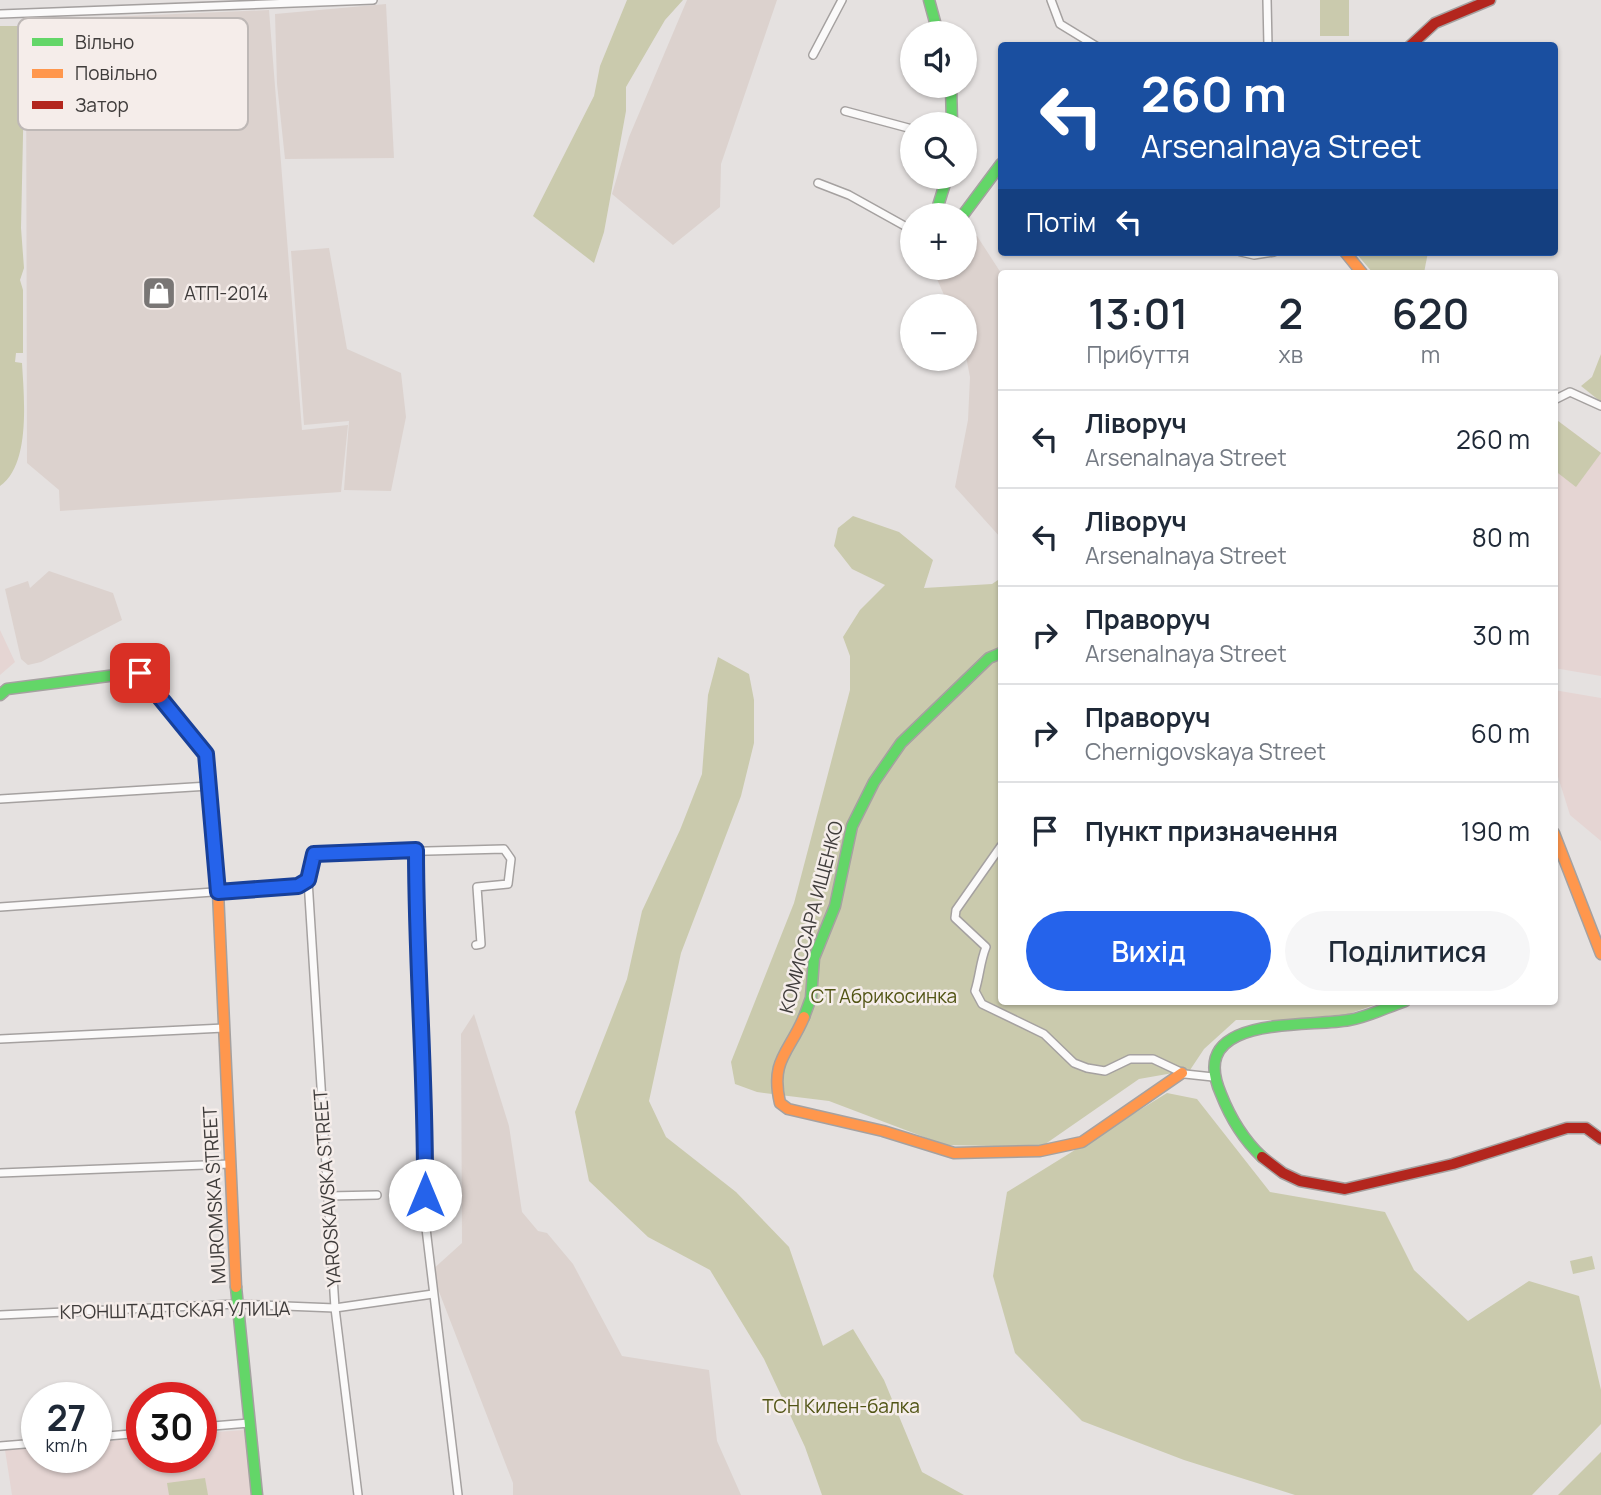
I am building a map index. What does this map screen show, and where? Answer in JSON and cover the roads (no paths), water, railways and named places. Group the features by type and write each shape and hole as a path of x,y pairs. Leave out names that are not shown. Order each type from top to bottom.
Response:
{"street":[{"path":"0,14 373,0"},
{"path":"813,55 842,0"},
{"path":"929,0 935,21"},
{"path":"1051,0 1052,12 1060,24 1089,42"},
{"path":"1267,0 1268,42"},
{"path":"1414,42 1435,23 1490,0"},
{"path":"845,111 900,126"},
{"path":"971,203 998,168"},
{"path":"818,183 849,195 900,223"},
{"path":"1348,256 1360,270"},
{"path":"1558,398 1570,392 1601,406"},
{"name":"КОМИССАРА ИЩЕНКО","path":"998,654 989,657 901,743 874,782 852,826 835,906 814,958 811,998 797,1033 780,1060 775,1081 780,1103 788,1109 870,1128 954,1153 1040,1151 1082,1142 1182,1073"},
{"name":"MUROMSKA STREET","path":"0,695 7,689 140,673 206,754 218,892 237,1304 257,1495"},
{"path":"0,799 209,786"},
{"path":"1558,843 1601,954"},
{"path":"0,907 298,886 308,880 314,854 491,847 504,849 510,859 511,873 508,884 477,887 481,944 476,945"},
{"path":"416,850 419,1025 426,1093 425,1220 458,1495"},
{"path":"998,850 956,910 955,918 986,947 980,962 975,991 982,1004 1044,1034 1074,1063 1087,1068 1105,1071 1130,1059 1153,1059 1182,1073 1213,1077"},
{"name":"YAROSKAVSKA STREET","path":"308,880 335,1308 358,1495"},
{"path":"1393,1005 1351,1020 1321,1024 1302,1021 1233,1037 1219,1046 1212,1060 1213,1077 1251,1148 1273,1170 1311,1185 1343,1190 1448,1167 1576,1128 1586,1128 1601,1139"},
{"path":"0,1039 224,1028"},
{"path":"0,1173 230,1164"},
{"path":"328,1196 377,1195"},
{"name":"КРОНШТАДТСКАЯ УЛИЦА","path":"0,1315 237,1304 335,1308 433,1294"},
{"path":"217,1426 250,1423"},
{"path":"0,1446 21,1444"}],"place":[{"name":"АТП-2014","path":"159,293"}],"park label":[{"name":"СТ Абрикосинка","path":"884,996"},
{"name":"ТСН Килен-балка","path":"841,1406"}]}
